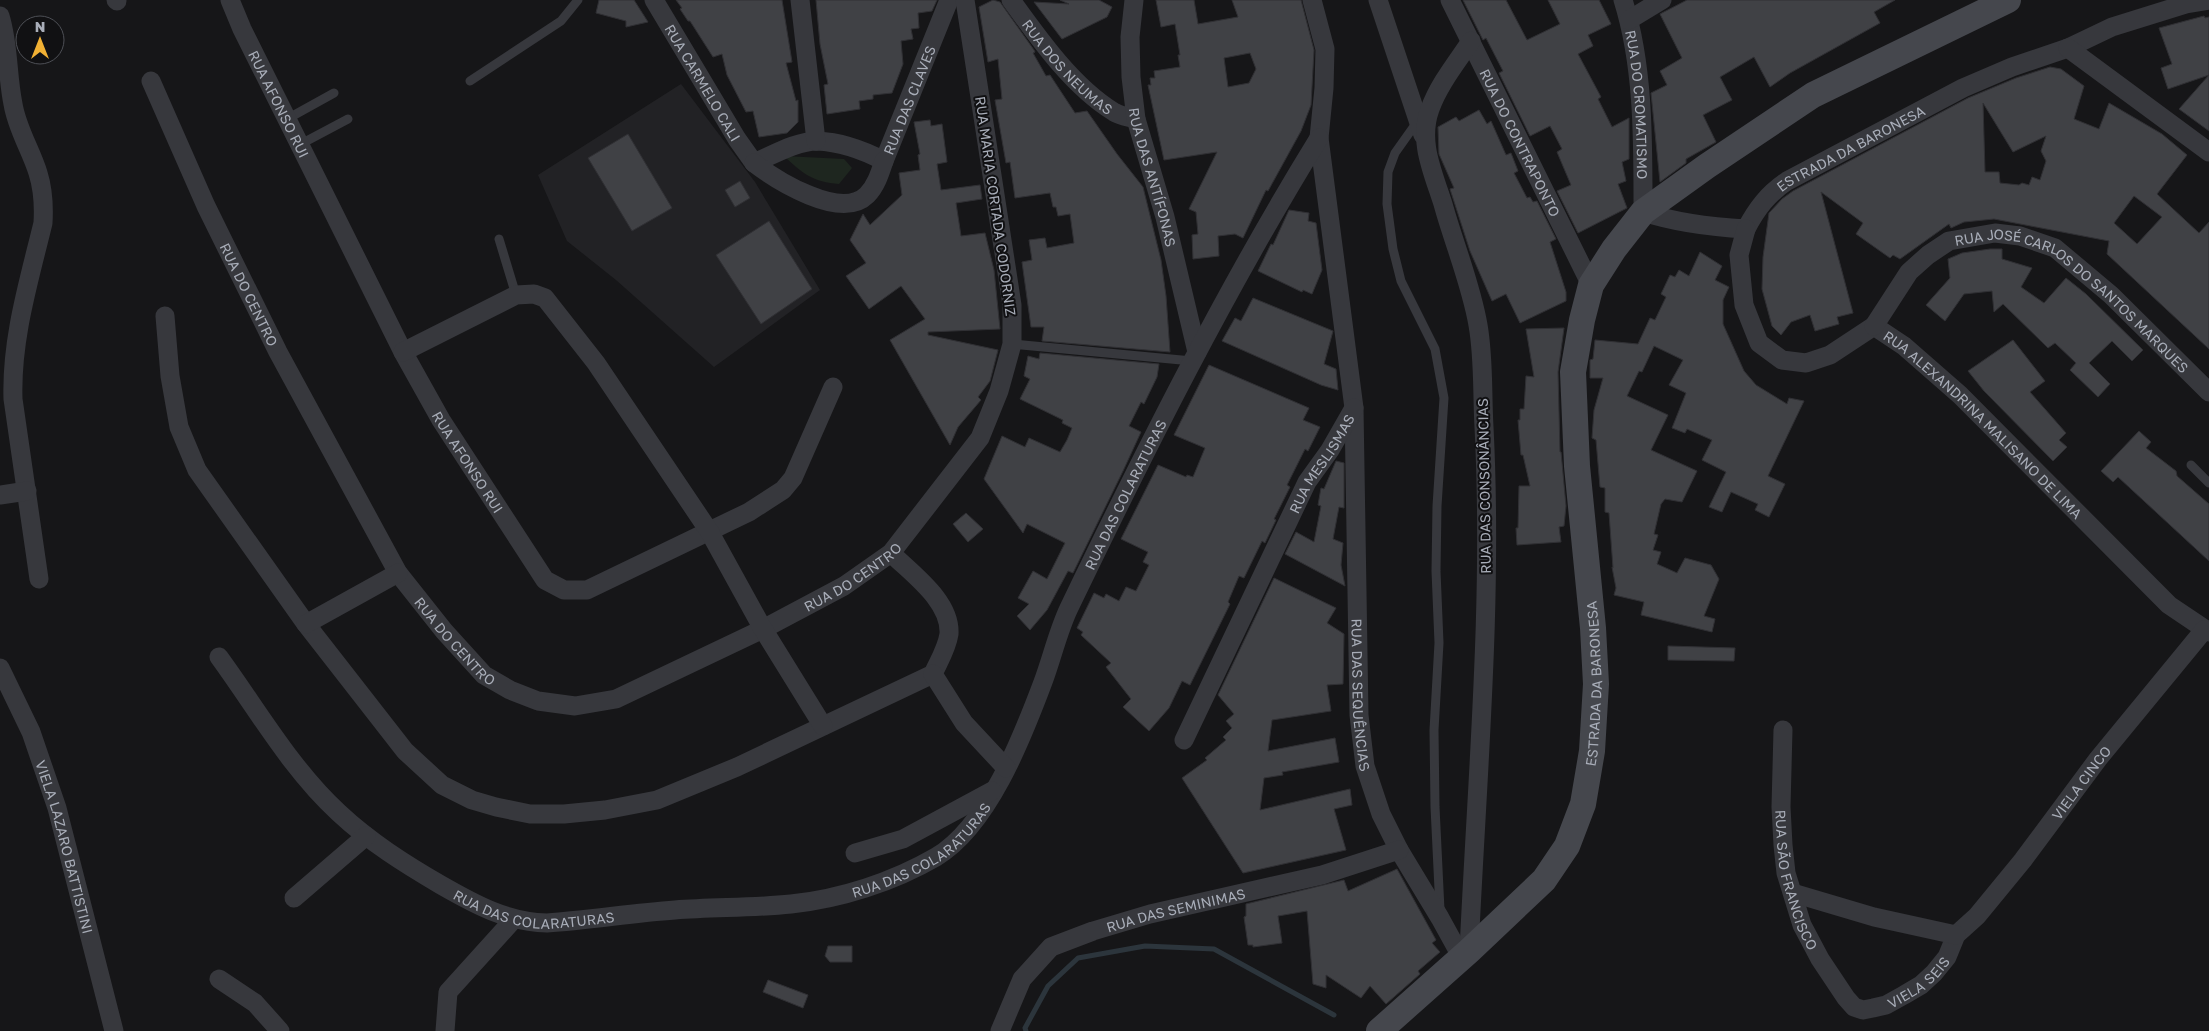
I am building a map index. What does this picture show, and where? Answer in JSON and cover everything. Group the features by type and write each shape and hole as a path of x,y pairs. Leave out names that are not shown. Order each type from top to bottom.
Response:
{"main road":[{"name":"ESTRADA DA BARONESA","path":"1378,1031 1465,954 1544,880 1567,846 1583,804 1592,751 1596,684 1593,628 1577,466 1573,372 1582,320 1591,285 1614,249 1643,212 1813,95 2008,0"}],"street":[{"name":"RUA AFONSO RUI","path":"230,0 242,29 403,352 441,420 545,580 564,590 587,590 749,512 783,490 793,478 833,387"},
{"name":"RUA CARMELO CALI","path":"654,0 737,139 754,163 774,178 808,194 832,202 851,203 866,197 877,181 884,161"},
{"path":"754,163 799,145 816,141 800,0"},
{"name":"RUA DAS CLAVES","path":"816,141 859,148 884,161 949,0"},
{"name":"RUA MARIA CORTADA CODORNIZ","path":"965,0 1012,305 1012,344 1000,391 980,438"},
{"name":"RUA DOS NEUMAS","path":"1011,0 1028,24 1086,91 1116,113 1136,119"},
{"name":"RUA DAS ANTÍFONAS","path":"1134,0 1130,37 1131,77 1136,119 1164,216 1195,357"},
{"path":"1312,0 1325,49 1324,88 1319,138"},
{"path":"1378,0 1425,141"},
{"name":"RUA DO CONTRAPONTO","path":"1450,0 1472,41 1591,285"},
{"name":"RUA DO CROMATISMO","path":"1623,0 1629,20 1637,71 1642,136 1643,212"},
{"path":"1629,20 1662,0"},
{"name":"ESTRADA DA BARONESA","path":"1746,229 1771,191 1963,88 2012,67 2068,48 2112,27 2186,4 2209,0"},
{"path":"0,16 6,40 13,105 17,122 38,172 44,210 43,223 19,323 12,378 13,399 39,579"},
{"name":"RUA DAS CONSONÂNCIAS","path":"1465,954 1484,682 1487,489 1482,352 1470,289 1427,157 1425,141 1430,109 1452,68 1472,41"},
{"path":"2068,48 2209,152"},
{"name":"RUA DO CENTRO","path":"151,81 206,206 278,352 398,573 444,631 484,675 510,690 538,701 575,706 616,699 762,629 844,586 891,553 980,438"},
{"name":"RUA DAS COLARATURAS","path":"220,656 288,754 313,786 338,813 366,836 410,867 494,914 526,922 547,923 676,910 792,904 835,897 893,878 937,856 959,838 996,788 1042,685 1067,612 1195,357 1295,177 1319,138"},
{"name":"RUA MESLISMAS","path":"1184,740 1307,482 1330,450 1354,408 1319,138"},
{"path":"1643,212 1681,222 1746,229"},
{"name":"RUA ALEXANDRINA MALISANO DE LIMA","path":"1746,229 1739,255 1744,305 1758,343 1782,360 1806,363 1830,355 1874,326 1904,346 1960,396 2169,605 2207,631"},
{"name":"RUA JOSÉ CARLOS DO SANTOS MARQUES","path":"1874,326 1909,272 1928,255 1949,241 1996,233 2020,236 2055,248 2111,296 2209,392"},
{"path":"403,352 516,295 534,294 545,298 596,363 709,531 762,629 823,726"},
{"path":"165,316 170,376 179,427 197,470 306,624 405,751 442,785 472,800 530,814 564,814 605,810 657,800 737,767 933,674 946,647 949,632 946,618 938,600 891,553"},
{"name":"RUA DAS SEQUÊNCIAS","path":"1354,408 1359,715 1365,766 1381,814 1399,850 1440,918 1465,954"},
{"path":"0,495 27,491"},
{"path":"306,624 398,573"},
{"name":"VIELA CINCO","path":"1956,935 1977,916 2023,860 2098,760 2207,631"},
{"name":"VIELA LAZARO BATTISTINI","path":"0,668 31,732 57,808 114,1031"},
{"path":"933,674 964,723 1006,768"},
{"name":"RUA SÃO FRANCISCO","path":"1783,730 1781,807 1786,873 1802,925 1820,959 1846,998 1854,1007 1863,1010"},
{"path":"855,853 903,839 996,788"},
{"path":"294,898 366,836"},
{"name":"RUA DAS SEMINIMAS","path":"1000,1031 1022,979 1051,948 1093,931 1150,914 1322,875 1399,850"},
{"path":"1793,893 1891,921 1956,935"},
{"path":"445,1031 448,992 514,919"},
{"name":"VIELA SEIS","path":"1863,1010 1886,1005 1921,985 1947,957 1956,935"},
{"path":"219,979 255,1003 280,1031"}],"lane":[{"path":"470,81 561,21 578,0"},
{"path":"287,120 334,93"},
{"path":"300,145 348,120"},
{"path":"1419,120 1395,153 1388,172 1388,204 1393,249 1401,281 1435,349 1444,398 1437,506 1436,571 1440,643 1434,730 1440,918"},
{"path":"499,239 516,295"},
{"path":"1012,344 1195,357"},
{"path":"2191,465 2209,483"}],"shaded area":[{"path":"681,84 755,182 820,290 714,367 616,280 567,241 538,175"},
{"path":"784,156 844,159 852,168 839,184 830,183 809,176"}],"building":[{"path":"599,0 634,0 648,22 626,27 626,21 596,13"},
{"path":"676,0 782,0 792,62 786,63 796,101 798,100 798,122 787,133 759,137 753,111 746,112 727,75 722,54 713,57 680,9 682,8"},
{"path":"816,0 937,0 932,11 918,13 919,28 911,29 913,39 901,41 903,64 892,93 873,95 873,99 859,101 860,109 827,114 824,85 828,84 820,44"},
{"path":"993,0 1000,2 1034,50 1035,52 1033,53 1046,76 1050,75 1075,113 1087,111 1143,187 1161,260 1170,352 1042,341 1044,327 1031,327 1022,262 1032,260 1029,240 1045,238 1047,248 1074,243 1070,214 1058,216 1056,207 1053,207 1050,193 1015,198 1010,162 1006,163 995,100 1002,99 998,59 988,62 979,7"},
{"path":"1060,0 1099,0 1112,7 1107,17 1062,39 1034,2 1069,4"},
{"path":"1156,0 1194,0 1198,24 1238,17 1232,0 1301,0 1314,50 1311,105 1301,131 1268,191 1266,190 1243,238 1235,234 1218,236 1219,256 1193,259 1192,235 1198,234 1196,212 1189,209 1217,152 1164,160 1148,85 1151,85 1150,78 1155,78 1154,71 1180,67 1178,55 1180,55 1175,24 1161,27","holes":["1250,53 1256,69 1249,83 1228,87 1224,58"]},
{"path":"1463,0 1506,0 1527,40 1560,24 1548,0 1599,0 1611,24 1588,35 1593,46 1578,54 1601,97 1598,99 1612,127 1629,118 1629,159 1622,162 1626,181 1618,184 1627,208 1578,233 1557,191 1571,185 1557,152 1562,149 1550,126 1530,136 1499,73 1503,71 1486,38 1483,40"},
{"path":"1687,0 1895,0 1874,12 1880,23 1790,73 1770,87 1754,57 1720,77 1732,100 1703,115 1716,142 1686,159 1686,163 1660,182 1651,93 1667,85 1660,71 1682,58 1660,14"},
{"path":"2204,16 2205,18 2209,17 2209,75 2168,89 2161,68 2172,64 2159,28"},
{"path":"2050,67 2061,69 2084,86 2074,119 2099,129 2109,103 2162,134 2187,155 2157,194 2199,233 2209,222 2209,349 2107,254 2109,241 1994,219 1964,222 1951,228 1949,224 1900,259 1893,255 1890,258 1856,234 1863,223 1821,192 1853,313 1837,317 1839,324 1815,331 1810,315 1791,322 1781,335 1772,326 1762,289 1763,257 1769,213 1782,199 1793,191 1968,98 2016,78","holes":["1983,103 2013,152 2046,136 2041,151 2046,161 2040,180 2032,177 2029,185 2022,183 2019,185 2000,183 1999,172 1985,172","2134,196 2162,217 2137,244 2114,223"]},
{"path":"2209,75 2209,131 2179,109"},
{"path":"1479,110 1487,124 1491,121 1506,155 1511,153 1518,171 1514,173 1527,198 1530,197 1533,202 1537,201 1556,239 1550,242 1566,292 1566,301 1520,323 1506,294 1492,301 1470,251 1450,189 1454,188 1439,154 1438,127 1456,117 1459,121"},
{"path":"930,120 931,126 942,124 947,162 937,164 941,190 980,185 982,199 956,203 961,236 985,233 994,270 1000,329 928,332 928,335 998,350 990,381 978,397 981,400 958,427 950,445 890,340 925,319 901,286 869,309 846,276 866,263 850,240 863,214 870,225 902,195 899,173 920,170 918,155 920,154 914,122"},
{"path":"628,134 672,208 632,231 588,158"},
{"path":"740,181 750,198 735,207 725,190"},
{"path":"1289,210 1309,213 1308,221 1316,223 1322,270 1312,294 1303,290 1302,292 1258,271 1271,244 1273,245"},
{"path":"769,221 812,289 761,324 716,255"},
{"path":"2002,249 2002,259 2032,268 2021,287 2044,303 2066,278 2086,294 2143,350 2132,361 2112,341 2089,363 2110,384 2098,397 2070,370 2076,363 2055,343 2048,348 2003,304 1994,312 1992,291 1964,294 1945,321 1926,305 1950,278 1948,259 1962,253"},
{"path":"1700,252 1722,266 1715,280 1729,287 1723,300 1723,324 1744,371 1756,385 1787,404 1789,398 1804,401 1768,476 1785,484 1769,517 1755,510 1758,504 1731,492 1722,512 1709,507 1726,472 1702,460 1712,440 1687,429 1685,433 1672,428 1686,393 1669,385 1683,360 1654,346 1642,372 1639,371 1627,396 1668,415 1651,450 1697,471 1682,502 1665,499 1661,504 1654,534 1658,535 1653,550 1661,552 1657,564 1677,573 1685,558 1711,565 1719,579 1704,616 1715,619 1712,632 1641,615 1644,602 1614,595 1616,588 1612,567 1609,513 1605,512 1605,488 1600,487 1596,440 1592,438 1594,410 1603,378 1590,378 1590,360 1593,359 1595,340 1638,344 1650,318 1655,320 1666,297 1661,294 1670,275 1675,277 1679,270 1689,276"},
{"path":"1253,298 1333,331 1324,364 1336,369 1338,390 1321,385 1222,341 1235,318 1241,321"},
{"path":"1564,328 1558,372 1560,452 1566,506 1564,526 1559,527 1561,542 1517,545 1516,528 1518,528 1519,486 1530,486 1523,455 1521,455 1518,420 1520,420 1520,409 1524,409 1526,376 1534,377 1526,329"},
{"path":"2013,340 2045,381 2030,392 2066,433 2059,440 2067,447 2053,461 1984,391 1968,371"},
{"path":"1040,353 1159,364 1157,377 1144,404 1141,402 1129,426 1141,432 1123,471 1073,573 1068,571 1047,610 1030,630 1017,616 1029,604 1018,598 1033,571 1047,579 1065,543 1027,524 1023,533 984,479 1002,436 1025,447 1029,438 1060,452 1067,440 1072,428 1062,423 1063,420 1020,399 1030,379 1024,376 1028,356 1039,359"},
{"path":"1209,365 1309,408 1303,420 1320,427 1308,451 1305,449 1287,485 1290,487 1274,519 1276,520 1265,543 1262,541 1244,578 1239,576 1228,602 1230,604 1190,685 1182,681 1169,708 1149,731 1123,707 1131,699 1106,667 1111,663 1081,635 1083,632 1077,628 1094,593 1104,598 1106,594 1119,601 1126,587 1136,591 1149,565 1143,562 1148,552 1121,539 1158,465 1186,477 1187,475 1193,477 1205,448 1174,435"},
{"path":"2139,431 2151,442 2146,448 2176,471 2177,476 2209,504 2209,561 2118,477 2113,482 2101,471"},
{"path":"1336,461 1344,463 1344,508 1339,507 1333,539 1343,543 1341,565 1345,586 1285,554 1296,532 1314,542 1321,506 1318,505 1321,488 1324,489"},
{"path":"966,513 983,529 968,542 953,524"},
{"path":"1274,578 1336,608 1327,623 1344,634 1343,684 1327,685 1331,711 1272,720 1268,751 1335,738 1339,762 1282,772 1283,775 1264,778 1260,810 1350,789 1352,805 1334,809 1346,850 1243,873 1182,778 1207,760 1205,758 1226,740 1223,737 1232,728 1226,721 1234,714 1218,695"},
{"path":"1668,646 1735,648 1734,661 1668,660"},
{"path":"1397,869 1436,940 1432,943 1440,952 1418,971 1420,974 1386,1004 1370,986 1361,998 1326,975 1326,988 1313,984 1307,911 1278,916 1282,943 1253,947 1253,945 1248,945 1244,917 1246,916 1246,904 1344,880 1348,891"},
{"path":"828,946 852,946 852,962 830,962 825,956"},
{"path":"768,980 808,995 803,1008 763,992"}],"waterway":[{"path":"1026,1031 1025,1028 1048,986 1078,958 1145,946 1214,949 1334,1015"}]}
